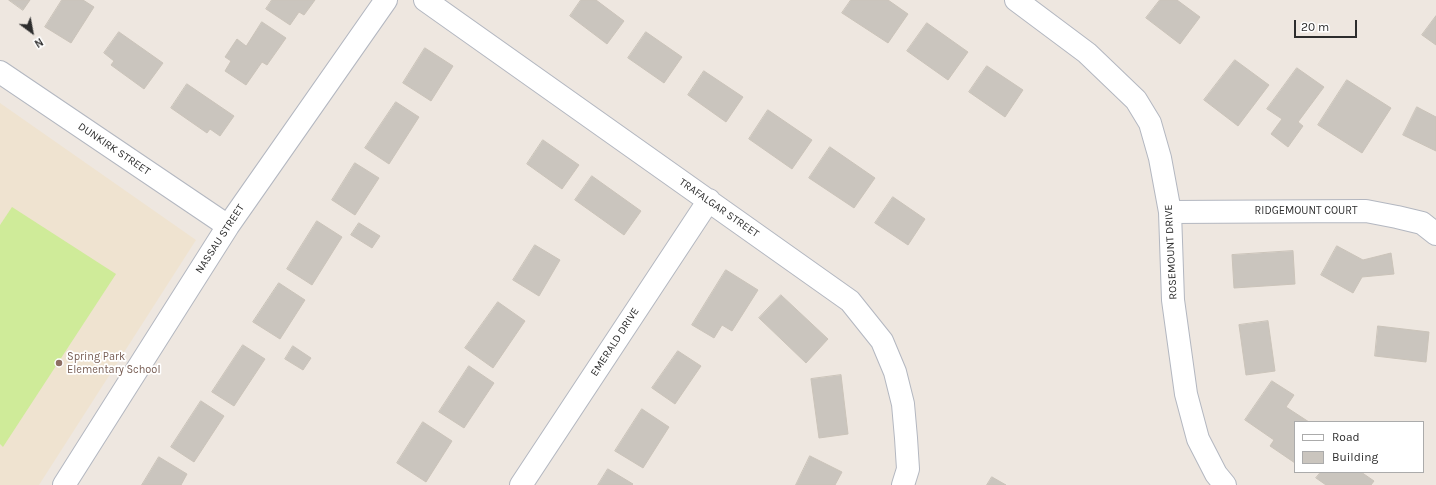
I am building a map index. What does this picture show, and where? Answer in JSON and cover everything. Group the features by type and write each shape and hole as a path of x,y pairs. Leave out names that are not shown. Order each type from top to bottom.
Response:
{"street":[{"name":"NASSAU STREET","path":"64,485 228,226 386,0"},
{"name":"TRAFALGAR STREET","path":"425,0 850,301 882,341 895,372 903,404 908,469 903,485"},
{"name":"ROSEMOUNT DRIVE","path":"1016,0 1086,53 1136,100 1150,123 1160,158 1170,212 1173,300 1186,394 1198,439 1216,474 1225,485"},
{"name":"DUNKIRK STREET","path":"0,72 228,226"},
{"name":"EMERALD DRIVE","path":"521,485 708,200"},
{"name":"RIDGEMOUNT COURT","path":"1170,212 1366,211 1422,223 1436,234"}],"shaded area":[{"name":"Spring Park Elementary School","path":"0,103 196,240 39,485 0,485"}],"green space":[{"path":"12,207 116,274 3,447 0,444 0,225"}],"building":[{"path":"9,0 30,0 23,10"},
{"path":"62,0 83,0 94,7 71,43 45,27"},
{"path":"272,0 315,0 304,15 299,12 290,25 266,9"},
{"path":"581,0 596,0 624,21 607,44 570,16"},
{"path":"851,0 888,0 908,14 888,43 842,13"},
{"path":"1160,0 1177,0 1200,17 1180,44 1146,18"},
{"path":"1436,16 1436,45 1422,35"},
{"path":"262,22 286,38 267,65 262,62 246,85 225,71 231,61 225,57 237,39 246,46"},
{"path":"927,23 968,52 948,80 907,51"},
{"path":"119,32 163,63 144,89 111,65 114,61 104,53"},
{"path":"646,32 682,57 664,83 628,58"},
{"path":"425,48 453,66 431,101 403,83"},
{"path":"1235,60 1269,85 1238,126 1204,100"},
{"path":"987,66 1023,90 1005,117 969,92"},
{"path":"1297,68 1324,87 1298,122 1303,126 1288,147 1271,134 1282,119 1267,109"},
{"path":"704,71 743,97 726,122 688,95"},
{"path":"1347,80 1391,108 1362,153 1318,125"},
{"path":"187,84 234,116 220,136 210,129 207,133 171,108"},
{"path":"396,102 419,117 389,164 365,148"},
{"path":"1417,107 1436,117 1436,151 1403,135"},
{"path":"768,110 812,140 792,169 749,139"},
{"path":"543,140 579,165 562,189 527,164"},
{"path":"830,147 875,178 854,208 809,178"},
{"path":"355,163 379,178 355,215 332,200"},
{"path":"592,176 641,211 624,235 575,200"},
{"path":"893,197 925,219 908,245 875,223"},
{"path":"317,221 342,237 312,285 287,269"},
{"path":"359,223 380,236 372,248 351,235"},
{"path":"535,245 560,260 539,296 513,280"},
{"path":"1337,246 1363,260 1391,253 1394,274 1362,277 1353,293 1321,275"},
{"path":"1293,251 1295,284 1234,288 1232,255"},
{"path":"726,270 758,290 732,331 722,325 714,338 692,325"},
{"path":"279,283 305,300 280,339 253,322"},
{"path":"781,295 828,339 806,363 759,318"},
{"path":"498,302 525,321 493,368 465,348"},
{"path":"1268,321 1275,371 1246,375 1239,325"},
{"path":"1378,326 1429,332 1426,362 1375,356"},
{"path":"243,345 265,359 234,406 212,392"},
{"path":"293,346 311,358 303,370 285,359"},
{"path":"678,351 701,366 675,404 652,388"},
{"path":"469,366 494,383 464,428 439,412"},
{"path":"841,375 848,434 819,438 811,379"},
{"path":"1272,381 1294,395 1286,407 1307,421 1294,421 1294,462 1270,446 1274,440 1245,420"},
{"path":"201,401 224,416 194,462 171,447"},
{"path":"642,409 669,427 643,468 615,451"},
{"path":"423,422 452,441 426,482 397,463"},
{"path":"810,456 842,472 835,485 796,485"},
{"path":"159,457 187,474 181,485 142,485"},
{"path":"608,469 633,484 598,485"},
{"path":"1320,473 1362,473 1374,481 1371,485 1326,485 1316,478"},
{"path":"992,477 1006,485 987,485"}],"place":[{"name":"Spring Park Elementary School","path":"59,363"}]}
